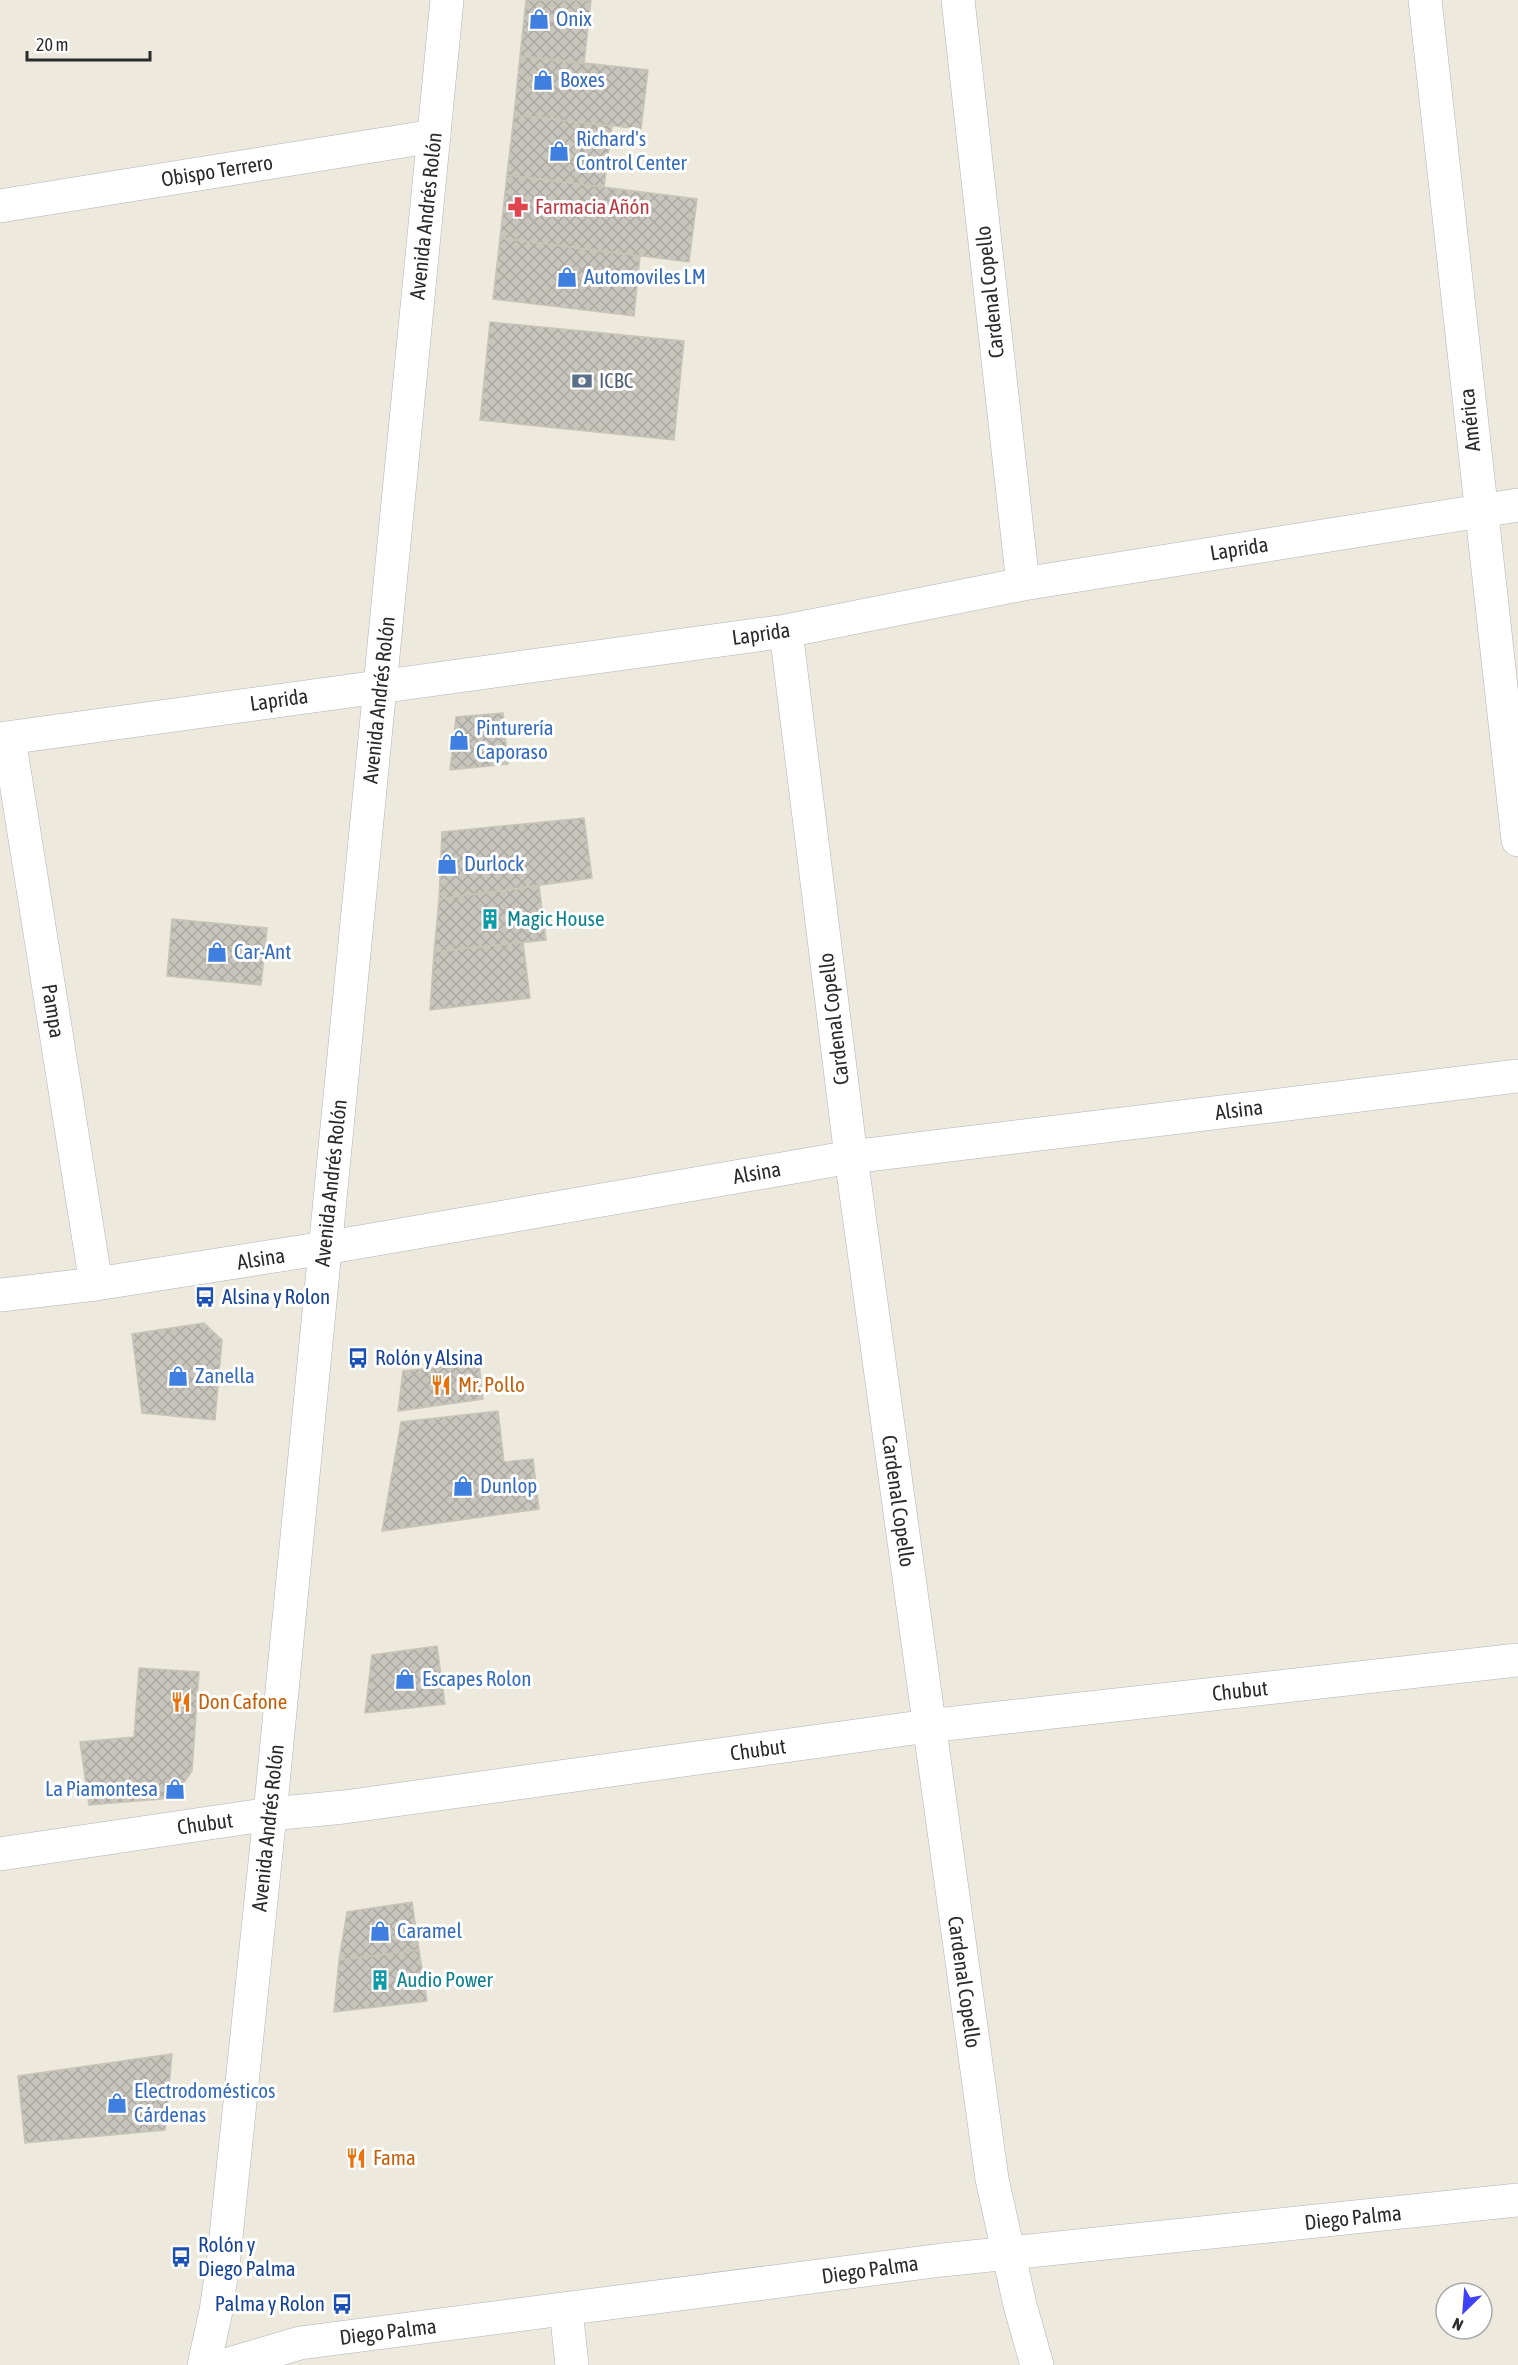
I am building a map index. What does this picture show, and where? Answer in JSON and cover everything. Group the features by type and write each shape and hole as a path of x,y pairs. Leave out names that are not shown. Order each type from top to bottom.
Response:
{"street":[{"name":"Avenida Andrés Rolón","path":"204,2365 216,2311 224,2256 270,1814 447,0"},
{"name":"Cardenal Copello","path":"958,0 1023,584"},
{"name":"América","path":"1425,0 1518,840"},
{"name":"Obispo Terrero","path":"0,206 434,136"},
{"name":"Laprida","path":"5,739 786,631 1023,584 1518,505"},
{"name":"Cardenal Copello","path":"786,631 850,1157 992,2179 1008,2254 1037,2365"},
{"name":"Pampa","path":"5,739 96,1284"},
{"name":"Alsina","path":"0,1295 96,1284 325,1248 850,1157 1518,1076"},
{"name":"Chubut","path":"0,1854 270,1814 356,1805 928,1726 1518,1660"},
{"name":"Diego Palma","path":"226,2365 300,2343 942,2260 1518,2200"},
{"path":"566,2310 572,2365"}],"building":[{"path":"526,0 591,0 584,64 520,56"},
{"path":"520,56 648,70 641,129 514,115"},
{"name":"Richard's Control Center","path":"514,115 612,126 604,187 507,175"},
{"path":"507,175 697,199 689,262 500,238"},
{"name":"Automoviles LM","path":"500,238 640,256 634,316 493,299"},
{"name":"ICBC","path":"490,322 684,341 674,440 480,420"},
{"path":"503,713 508,764 450,770 456,717"},
{"path":"584,818 592,878 439,899 442,832"},
{"name":"Magic House","path":"539,886 546,940 434,952 439,899"},
{"name":"Car-Ant","path":"172,919 267,928 261,985 167,976"},
{"path":"523,942 530,998 430,1010 434,952"},
{"name":"Zanella","path":"204,1323 222,1340 215,1420 142,1413 132,1334"},
{"name":"Mr. Pollo","path":"479,1363 483,1399 398,1411 403,1371"},
{"name":"Dunlop","path":"498,1411 504,1462 533,1459 539,1509 382,1531 401,1422"},
{"name":"Escapes Rolon","path":"437,1646 445,1704 365,1713 372,1655"},
{"path":"139,1668 199,1672 192,1771 173,1798 89,1805 80,1742 134,1737"},
{"name":"Caramel","path":"412,1902 419,1950 339,1960 347,1912"},
{"name":"Audio Power","path":"419,1950 427,2001 334,2012 339,1960"},
{"path":"172,2054 165,2130 25,2143 18,2076"}],"place":[{"name":"Onix","path":"539,19"},
{"name":"Boxes","path":"543,80"},
{"name":"Richard's Control Center","path":"559,151"},
{"name":"Farmacia Añón","path":"518,207"},
{"name":"Automoviles LM","path":"567,277"},
{"name":"ICBC","path":"582,381"},
{"name":"Pinturería Caporaso","path":"459,740"},
{"name":"Durlock","path":"447,864"},
{"name":"Magic House","path":"490,919"},
{"name":"Car-Ant","path":"217,952"},
{"name":"Alsina y Rolon","path":"205,1297"},
{"name":"Rolón y Alsina","path":"358,1358"},
{"name":"Zanella","path":"178,1376"},
{"name":"Mr. Pollo","path":"441,1385"},
{"name":"Dunlop","path":"463,1486"},
{"name":"Escapes Rolon","path":"405,1679"},
{"name":"Don Cafone","path":"181,1702"},
{"name":"La Piamontesa","path":"175,1789"},
{"name":"Caramel","path":"380,1931"},
{"name":"Audio Power","path":"380,1980"},
{"name":"Electrodomésticos Cárdenas","path":"117,2103"},
{"name":"Fama","path":"356,2158"},
{"name":"Rolón y Diego Palma","path":"181,2257"},
{"name":"Palma y Rolon","path":"342,2304"}]}
